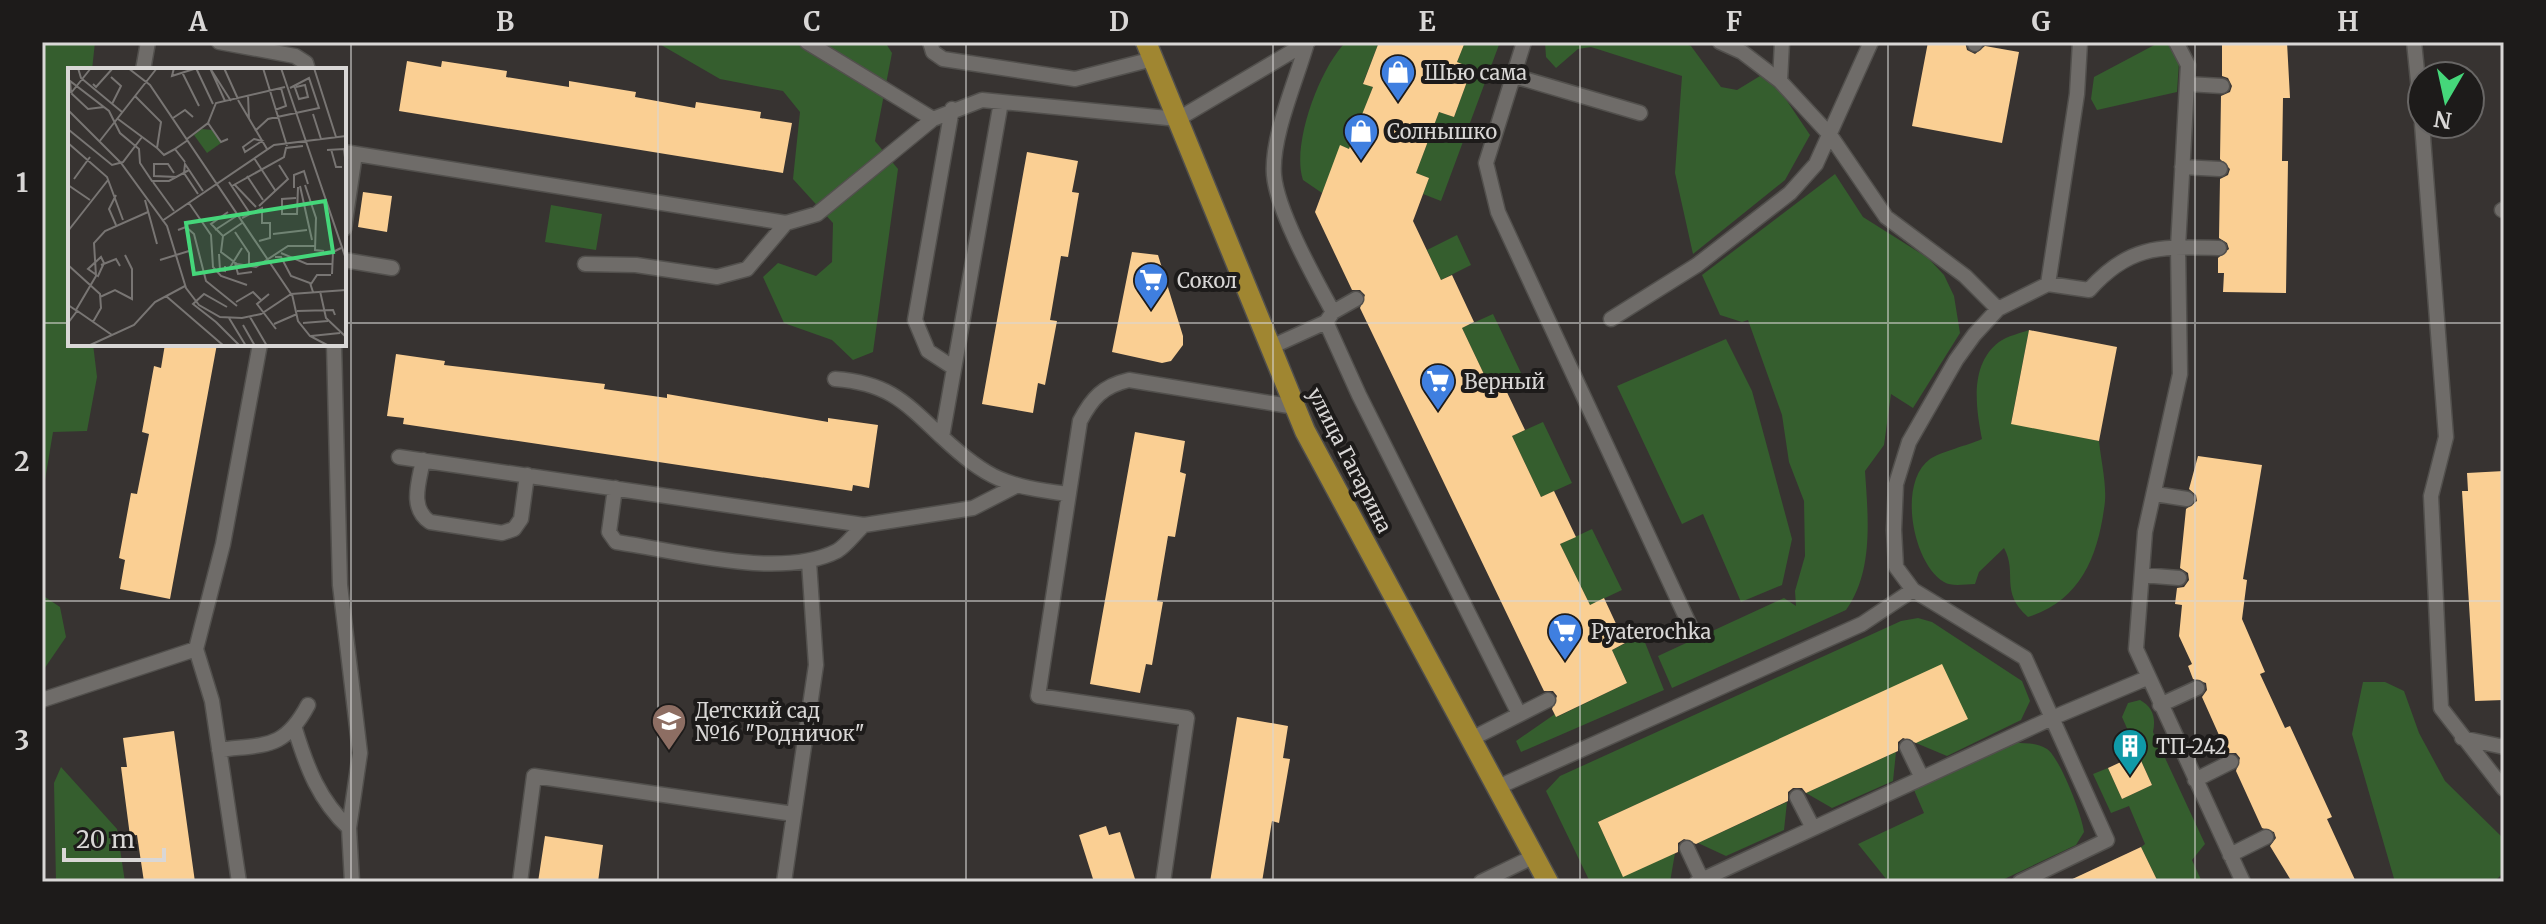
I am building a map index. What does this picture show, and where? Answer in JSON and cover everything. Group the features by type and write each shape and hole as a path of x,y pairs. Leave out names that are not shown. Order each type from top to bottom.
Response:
{"main road":[{"name":"улица Гагарина","path":"1150,51 1295,407 1548,882"}],"lane":[{"path":"143,68 148,42"},
{"path":"219,42 295,56 306,63 307,68"},
{"path":"807,42 933,119"},
{"path":"930,42 933,52 943,59 1075,79 1150,51"},
{"path":"1524,42 1486,163 1498,212 1692,630"},
{"path":"1720,42 1742,52 1780,81 1830,135 1886,217 1965,276 1998,309"},
{"path":"1780,81 1782,42"},
{"path":"1611,319 1697,265 1790,193 1816,164 1871,42"},
{"path":"2048,284 2077,94 2080,42"},
{"path":"2176,42 2188,65 2178,247 2180,374 2145,532 2136,649 2243,882"},
{"path":"346,204 350,153 786,223 817,214 933,119 952,109 982,100 1178,119 1285,49 1308,43"},
{"path":"1308,43 1277,146 1274,176 1283,208 1366,409 1519,714"},
{"path":"1514,76 1640,113"},
{"path":"2187,84 2222,86"},
{"path":"942,437 1001,102"},
{"path":"952,109 915,320 928,351 954,368"},
{"path":"2423,140 2446,437 2431,496 2441,708 2461,738 2504,789"},
{"path":"2182,167 2220,169"},
{"path":"585,264 636,265 717,277 747,269 786,223"},
{"path":"2020,882 2107,840 2025,658 1913,590 1896,567 1896,484 1904,456 1924,410 1956,360 1998,309 2048,284 2089,290 2110,267 2146,250 2219,248"},
{"path":"346,260 392,268"},
{"path":"1271,347 1356,299"},
{"path":"239,882 212,701 196,649 223,544 260,346"},
{"path":"334,346 340,585 360,753 349,828 352,882"},
{"path":"835,379 869,382 905,402 976,469 1014,487 1068,494"},
{"path":"1163,882 1187,718 1038,696 1080,421 1091,400 1110,385 1129,380 1295,407"},
{"path":"399,457 864,525 973,508 1014,487"},
{"path":"423,460 416,503 420,516 430,522 502,533 514,529 521,519 527,475"},
{"path":"615,488 609,532 616,542 773,565 809,562 840,549 864,525"},
{"path":"2155,494 2187,499"},
{"path":"784,882 816,665 809,562"},
{"path":"2142,575 2179,578"},
{"path":"1498,787 1862,624 1913,590"},
{"path":"42,700 196,649"},
{"path":"1687,848 1699,881 2052,718 2147,678"},
{"path":"2160,705 2197,688"},
{"path":"1471,739 1548,700"},
{"path":"219,750 273,742 295,729 308,705"},
{"path":"295,729 308,772 330,811 349,828"},
{"path":"2461,738 2504,747"},
{"path":"1907,747 1922,778"},
{"path":"2195,780 2231,762"},
{"path":"520,882 534,776 794,814"},
{"path":"1797,797 1813,828"},
{"path":"2230,855 2266,837"},
{"path":"1481,882 1535,856"}],"green space":[{"path":"42,42 95,42 92,68 68,68 68,346 93,346 97,377 87,431 53,432 42,498"},
{"path":"656,42 885,42 892,53 875,141 898,169 873,352 853,360 832,340 784,323 763,277 778,263 816,276 832,262 833,223 793,179 800,112 783,91 720,79"},
{"path":"1346,42 1379,42 1363,83 1373,87 1349,149 1341,146 1322,193 1303,180 1300,165 1304,128 1318,87"},
{"path":"1465,42 1500,42 1441,201 1423,194 1429,178 1416,173 1439,112 1454,117 1472,68 1457,62"},
{"path":"1545,42 1679,42 1691,46 1721,87 1737,90 1760,76 1781,92 1810,135 1785,180 1693,254 1675,173 1682,76 1591,47 1578,49 1556,68 1546,57"},
{"path":"2160,42 2167,42 2179,62 2177,92 2097,110 2091,99 2094,77"},
{"path":"1835,174 1863,217 1928,258 1944,275 1954,296 1960,333 1913,408 1891,394 1884,445 1865,471 1868,525 1865,561 1855,595 1846,610 1672,688 1658,656 1784,598 1796,606 1795,591 1805,556 1804,501 1789,462 1782,415 1748,320 1742,322 1720,315 1702,275"},
{"path":"551,205 602,214 596,250 545,242"},
{"path":"1457,235 1471,265 1441,280 1427,250"},
{"path":"1493,314 1522,375 1491,389 1462,328"},
{"path":"2029,330 2011,423 2099,441 2105,492 2101,527 2082,576 2060,600 2028,617 2019,608 2011,591 2010,566 2004,548 1979,572 1975,584 1947,584 1933,573 1917,542 1912,504 1920,470 1930,459 1982,439 1977,388 1983,362 1999,342"},
{"path":"1726,339 1752,391 1792,539 1782,585 1741,602 1703,514 1682,524 1617,386"},
{"path":"1543,422 1572,483 1541,497 1512,436"},
{"path":"1592,529 1622,590 1590,605 1560,544"},
{"path":"42,595 60,607 66,637 42,672"},
{"path":"1918,618 1932,622 2022,681 2030,701 2021,720 1947,756 1916,743 1942,665 1598,822 1623,876 1675,853 1670,882 1590,882 1546,791 1560,776 1901,621"},
{"path":"1642,635 1664,690 1521,752 1516,741 1555,714 1557,717 1627,683 1612,650"},
{"path":"2363,682 2385,682 2404,691 2419,733 2445,781 2504,839 2504,872 2494,882 2395,882 2352,734"},
{"path":"2140,700 2152,713 2153,732 2205,844 2192,860 2202,882 2158,882 2141,847 2145,844 2129,806 2111,813 2093,774 2108,768 2122,799 2152,785 2122,717 2128,703"},
{"path":"2015,743 2043,747 2058,763 2070,788 2084,832 2076,845 1998,882 1887,880 1858,844 1924,813 1914,790"},
{"path":"1896,752 1893,781 1832,808 1806,793"},
{"path":"61,767 117,829 125,882 56,882 54,783"},
{"path":"1787,802 1784,830 1726,856 1698,843"}],"building":[{"path":"1379,42 1465,42 1457,62 1472,68 1454,117 1439,112 1416,173 1429,178 1413,221 1441,280 1452,275 1474,322 1462,328 1491,389 1503,384 1525,430 1512,436 1541,497 1554,491 1576,537 1560,544 1590,605 1604,598 1625,643 1612,650 1627,683 1556,717 1552,709 1557,696 1553,691 1544,691 1541,685 1360,308 1365,295 1360,290 1352,290 1315,212 1340,145 1349,149 1373,87 1363,84"},
{"path":"1928,42 1965,42 1967,50 1975,54 1985,46 2019,52 2002,143 1912,126"},
{"path":"2222,42 2287,42 2290,98 2283,98 2282,161 2288,161 2286,293 2223,292 2224,273 2218,273 2218,258 2229,249 2227,243 2219,238 2220,179 2228,175 2230,169 2220,159 2221,96 2230,92 2232,86 2228,78 2222,76"},
{"path":"407,61 441,67 442,61 507,71 506,77 569,87 569,81 636,92 635,97 695,108 696,102 761,112 760,118 792,123 783,173 399,111"},
{"path":"1027,152 1078,161 1072,192 1079,193 1068,257 1061,256 1050,320 1057,321 1045,385 1038,383 1033,413 982,404"},
{"path":"363,192 392,196 387,232 358,227"},
{"path":"1132,252 1158,255 1183,336 1183,345 1171,361 1162,363 1112,352"},
{"path":"2029,330 2117,347 2099,441 2011,424"},
{"path":"165,346 217,346 170,599 120,589 125,560 119,558 131,493 137,494 149,434 142,432 154,366 161,368"},
{"path":"396,354 445,361 444,365 605,384 604,389 667,398 667,394 828,422 828,418 878,425 869,488 853,485 852,491 403,424 404,418 387,416"},
{"path":"1135,432 1185,441 1180,472 1186,474 1175,537 1168,536 1157,601 1163,602 1152,665 1146,664 1140,693 1090,684"},
{"path":"2198,456 2262,465 2243,579 2247,580 2242,619 2265,672 2260,674 2285,728 2290,726 2332,817 2327,819 2356,882 2292,882 2270,846 2276,838 2274,832 2262,828 2236,771 2240,758 2236,753 2227,753 2202,697 2207,690 2206,683 2193,679 2188,666 2192,664 2179,636 2182,605 2175,604 2177,588 2184,587 2189,580 2188,573 2180,568 2186,509 2197,501 2196,495 2189,489"},
{"path":"2504,471 2504,700 2475,701 2462,491 2468,491 2467,473"},
{"path":"1942,664 1968,719 1916,743 1903,738 1898,742 1898,751 1806,793 1802,788 1793,788 1788,792 1788,801 1696,844 1684,839 1678,843 1678,852 1623,877 1598,822"},
{"path":"1237,717 1288,726 1283,758 1290,759 1279,823 1272,821 1262,882 1210,882"},
{"path":"174,731 195,882 144,882 137,835 130,836 121,767 127,767 123,738"},
{"name":"ТП-242","path":"2138,754 2152,785 2122,799 2108,768"},
{"path":"1106,826 1109,835 1120,832 1136,882 1094,882 1079,835"},
{"path":"545,836 603,845 598,882 538,882"},
{"path":"2141,847 2158,882 2066,882"}],"place":[{"name":"Шью сама","path":"1398,103"},
{"name":"Солнышко","path":"1361,162"},
{"name":"Сокол","path":"1151,311"},
{"name":"Верный","path":"1438,412"},
{"name":"Pyaterochka","path":"1565,662"},
{"name":"Детский сад №16 \"Родничок\"","path":"669,752"},
{"name":"ТП-242","path":"2130,777"}]}
